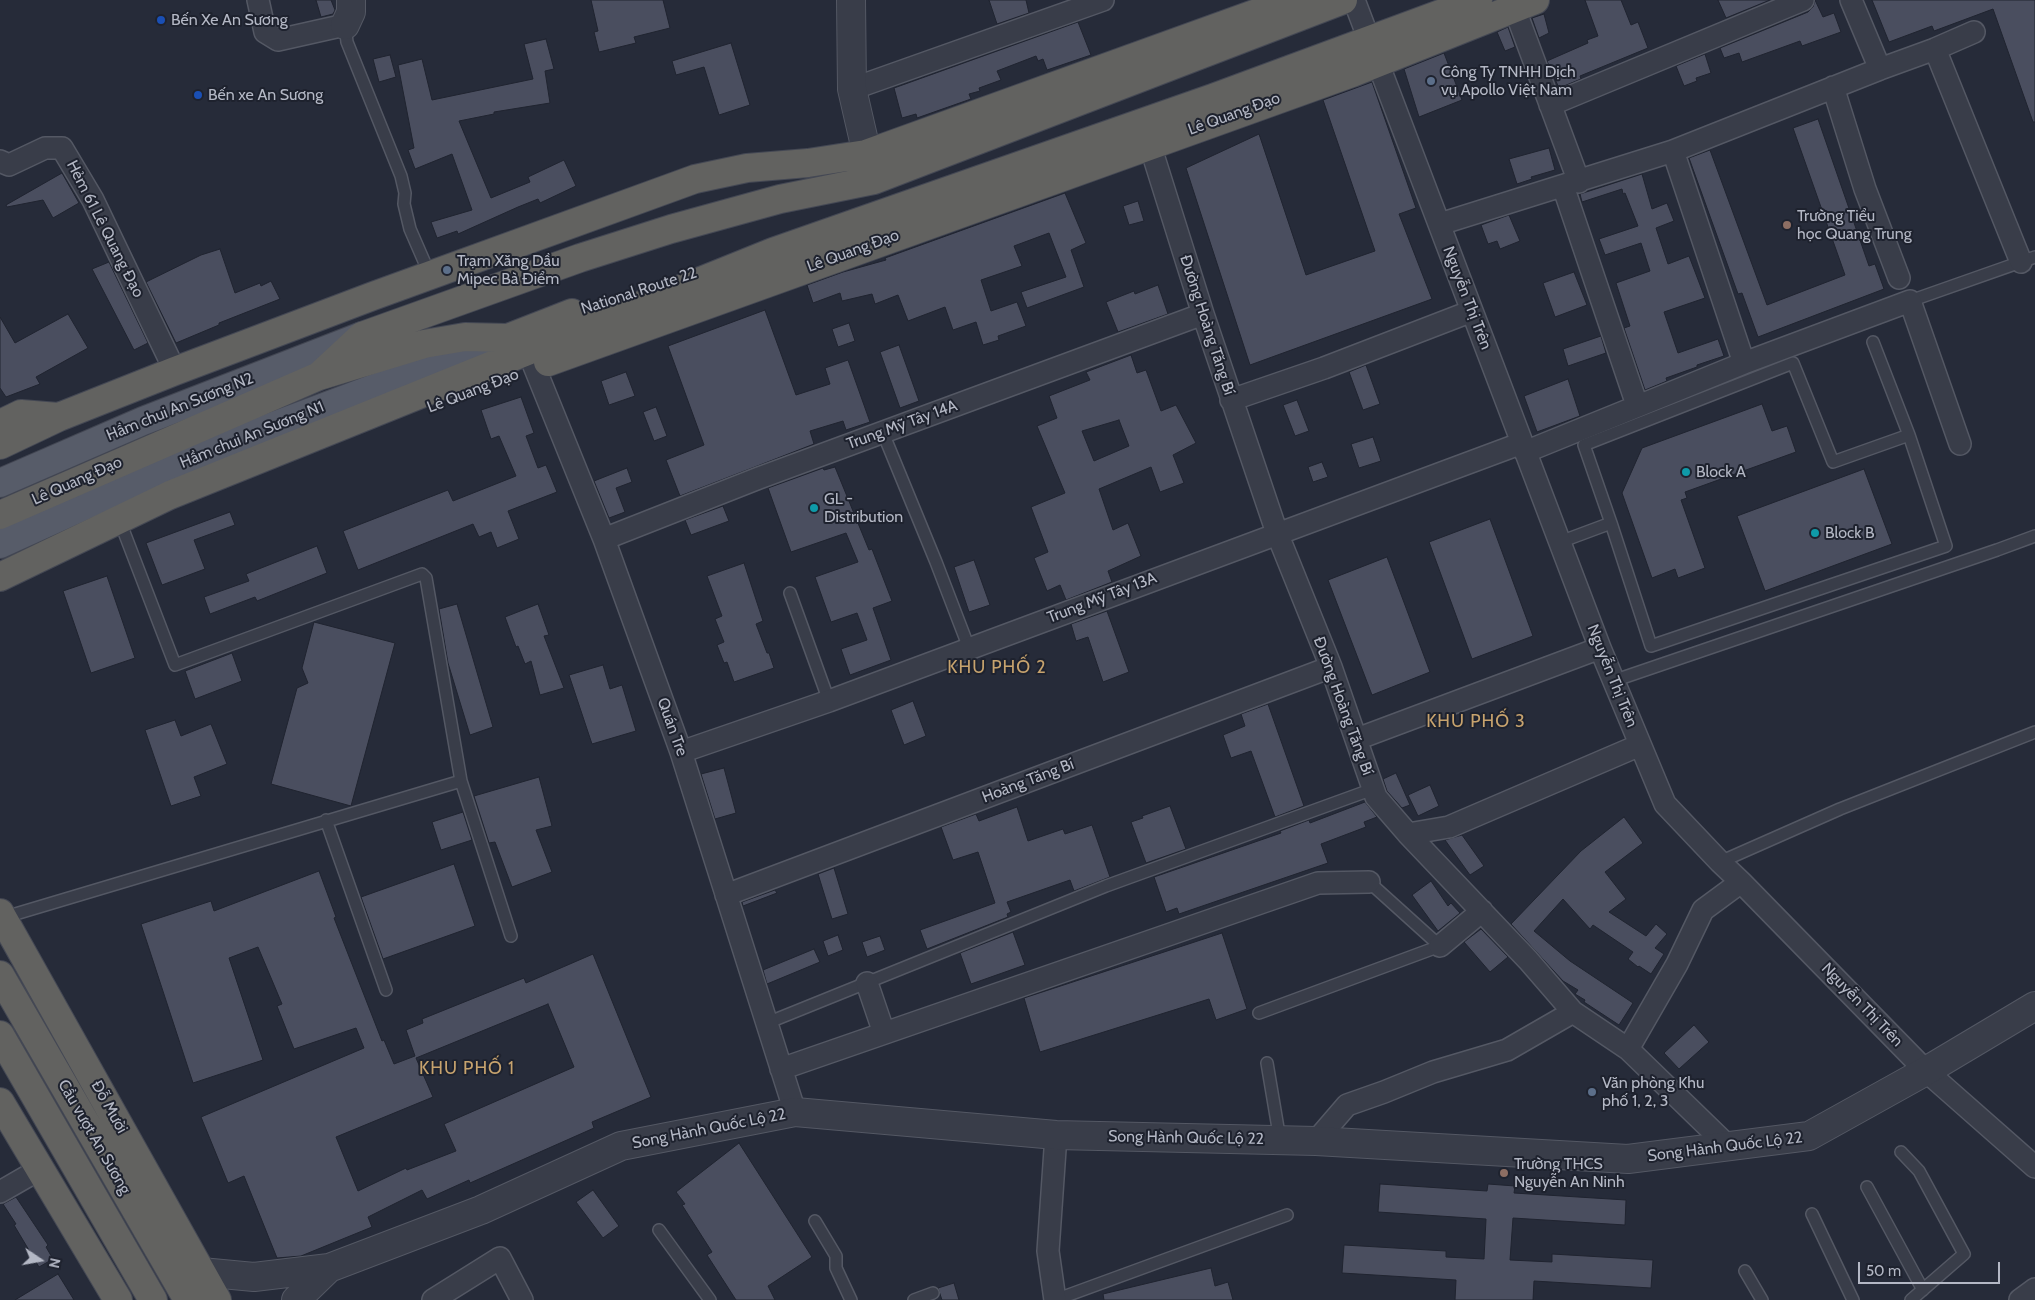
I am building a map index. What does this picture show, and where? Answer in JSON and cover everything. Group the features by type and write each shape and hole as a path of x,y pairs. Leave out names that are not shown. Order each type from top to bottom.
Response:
{"highway":[{"name":"Lê Quang Đạo","path":"176,371 373,296 695,179 747,168 808,164 870,167 1293,0"},
{"name":"Lê Quang Đạo","path":"319,376 362,336 580,258 780,199 1343,0"},
{"name":"Lê Quang Đạo","path":"1373,51 1478,0"},
{"name":"Lê Quang Đạo","path":"774,252 1218,108 1373,51 1524,4"},
{"name":"Lê Quang Đạo","path":"0,577 170,495 243,479 524,352 1150,145 1218,108"},
{"path":"610,210 698,222"},
{"name":"National Route 22","path":"524,352 623,293 774,252"},
{"name":"Lê Quang Đạo","path":"0,515 319,376 424,344 465,338 524,352"},
{"path":"0,445 60,417 176,371"},
{"path":"0,424 21,414 60,417"},
{"name":"Đỗ Mười","path":"1,916 218,1300"},
{"name":"Cầu vượt An Sương","path":"0,975 188,1300"},
{"name":"Cầu vượt An Sương","path":"0,1035 153,1300"},
{"path":"0,1102 118,1300"}],"main road":[{"name":"Hầm chui An Sương N2","path":"0,483 143,421 362,336"},
{"name":"Hầm chui An Sương N1","path":"0,544 161,472 260,431 524,352"}],"street":[{"path":"258,0 265,32 278,40 348,13"},
{"path":"851,0 852,90 870,167"},
{"path":"852,90 1103,0"},
{"name":"Nguyễn Thị Trên","path":"1354,0 1612,680 1665,804 1926,1071 2035,1167"},
{"path":"1550,105 1803,0"},
{"path":"1851,0 1880,69"},
{"path":"1524,4 1571,184 1637,405"},
{"path":"1440,224 1673,151 1833,87 1936,49 1974,32"},
{"path":"1936,49 2028,260"},
{"path":"1833,87 1865,189 1899,278"},
{"name":"Đường Hoàng Tăng Bí","path":"1150,145 1202,314 1277,533 1330,667 1376,797 1408,834 1528,960 1573,1012 1628,1049 1728,1146"},
{"name":"Hẻm 61 Lê Quang Đạo","path":"0,161 9,164 45,148 62,148 93,200 176,371"},
{"path":"1673,151 1744,363"},
{"path":"1910,301 1960,444"},
{"name":"Trung Mỹ Tây 13A","path":"681,752 829,701 1277,533 1524,447 1910,301"},
{"path":"1232,400 1324,368 1472,311"},
{"name":"Trung Mỹ Tây 14A","path":"604,539 759,478 1202,314"},
{"name":"Quán Tre","path":"524,352 604,539 681,752 795,1112"},
{"path":"1357,739 1600,648"},
{"name":"Hoàng Tăng Bí","path":"726,895 1330,667"},
{"path":"1408,834 1449,827 1640,745"},
{"path":"781,1069 1318,883 1369,882"},
{"path":"1628,1049 1677,964 1703,910 1741,882"},
{"path":"1440,946 1482,911"},
{"path":"866,983 884,1033"},
{"name":"Song Hành Quốc Lộ 22","path":"330,1268 482,1210 621,1146 795,1112 1056,1135 1316,1141 1628,1159 1809,1136 1926,1071 2035,1006"},
{"path":"1316,1141 1346,1105 1433,1072 1508,1050 1573,1012"},
{"path":"1055,1300 1048,1251 1056,1135"},
{"path":"0,1192 40,1169"},
{"path":"433,1300 500,1258 522,1300"},
{"path":"202,1272 254,1277 330,1268"},
{"path":"296,1300 330,1268"},
{"path":"2020,1300 2035,1290"}],"lane":[{"path":"348,13 347,42 401,176 405,193 404,204 410,229 430,276"},
{"path":"1910,301 2028,260"},
{"path":"1872,342 1909,434 1946,546 1651,646 1584,445 1793,363 1833,462 1909,434"},
{"path":"883,433 969,648"},
{"path":"119,519 175,666 422,574 426,578 461,781 511,936"},
{"path":"1560,542 1611,523"},
{"path":"1612,680 2035,536"},
{"path":"790,593 829,701"},
{"path":"1720,862 1840,809 2035,732"},
{"path":"1,916 461,781"},
{"path":"767,1024 1106,886 1373,789"},
{"path":"326,820 386,990"},
{"path":"1259,1013 1440,946 1369,882"},
{"path":"1267,1063 1280,1140"},
{"path":"1901,1152 1919,1171 1964,1254 1911,1300"},
{"path":"1867,1188 1923,1290"},
{"path":"1812,1214 1853,1300"},
{"path":"1055,1300 1287,1215"},
{"path":"815,1221 836,1256 836,1268 851,1300"},
{"path":"659,1230 710,1300"},
{"path":"1745,1271 1762,1300"},
{"path":"914,1300 933,1293"}],"building":[{"path":"316,0 331,0 335,10 333,14 321,17"},
{"path":"591,0 663,0 670,28 634,37 636,43 599,52 594,32 598,31"},
{"path":"989,0 1026,0 1029,13 997,24"},
{"path":"1585,0 1621,0 1631,25 1638,22 1648,48 1580,76 1581,79 1559,88 1547,61 1588,43 1587,40 1598,36"},
{"path":"1718,0 1770,0 1726,18"},
{"path":"1815,0 1823,17 1834,13 1841,32 1802,46 1800,41 1742,62 1739,53 1724,58 1720,48 1808,12 1813,7"},
{"path":"1872,0 2035,0 2035,122 2033,122 1993,9 1934,31 1932,26 1889,42"},
{"path":"1544,14 1549,33 1539,38 1532,18"},
{"path":"1078,22 1091,55 1047,70 1043,59 1038,61 1036,56 997,71 1001,80 979,88 980,91 969,94 971,99 917,118 916,114 902,118 894,88"},
{"path":"1508,27 1515,47 1505,51 1497,32"},
{"path":"546,39 554,69 545,71 550,103 494,112 494,114 459,121 491,198 530,182 528,177 564,160 576,186 540,203 538,199 518,207 458,234 457,231 437,238 431,222 472,210 452,154 415,169 408,150 414,148 398,65 422,59 432,100 533,79 524,44"},
{"path":"731,43 750,105 719,115 704,67 676,75 672,61"},
{"name":"Công Ty TNHH Dịch vụ Apollo Việt Nam","path":"1444,53 1462,100 1419,117 1404,69"},
{"path":"1705,54 1711,73 1696,78 1697,81 1684,86 1676,66"},
{"path":"390,55 396,77 379,82 373,59"},
{"path":"1372,82 1416,208 1399,214 1432,299 1250,365 1186,168 1259,134 1306,275 1375,251 1323,100"},
{"path":"1818,119 1869,266 1875,264 1884,289 1758,337 1742,293 1738,294 1689,158 1710,150 1767,305 1845,275 1793,128"},
{"path":"1549,148 1555,170 1531,177 1532,179 1517,184 1509,159"},
{"path":"62,173 79,203 53,218 43,200 7,207 6,205"},
{"path":"1642,174 1652,209 1667,203 1674,221 1656,228 1668,264 1689,256 1705,298 1664,312 1678,353 1718,339 1724,356 1666,378 1667,381 1645,390 1624,328 1630,326 1616,283 1650,271 1641,243 1605,255 1599,239 1638,226 1622,189 1582,202 1580,194"},
{"path":"1065,193 1086,243 1071,250 1084,287 1027,308 1021,292 1066,277 1049,233 1014,246 1022,266 981,280 991,311 1017,302 1026,326 998,336 999,340 983,345 976,322 953,330 945,307 908,321 898,295 875,304 872,294 842,301 840,293 813,303 807,285 843,272 886,260 885,258"},
{"path":"1138,201 1144,221 1129,225 1123,206"},
{"path":"1509,215 1520,241 1500,249 1497,241 1488,244 1481,225"},
{"path":"220,249 235,293 260,283 261,286 271,281 280,299 219,323 219,325 176,343 146,282 201,255"},
{"path":"109,262 148,343 134,350 92,269"},
{"path":"1574,272 1587,305 1555,317 1543,283"},
{"path":"1158,285 1168,314 1118,332 1106,302 1134,291 1135,294"},
{"path":"765,310 796,395 830,384 825,368 848,360 870,422 846,430 843,421 810,431 814,444 680,496 666,460 704,445 668,346"},
{"path":"68,314 88,348 36,377 40,384 6,397 0,388 0,317 15,343"},
{"path":"849,323 855,341 838,347 832,329"},
{"path":"1601,336 1606,353 1568,366 1563,349"},
{"path":"899,345 919,401 900,408 880,352"},
{"path":"1131,355 1137,373 1146,370 1161,411 1176,405 1196,443 1173,455 1184,483 1160,492 1151,467 1099,489 1113,530 1128,523 1141,556 1108,571 1112,582 1066,600 1060,585 1047,591 1034,558 1048,552 1031,507 1065,493 1037,426 1057,418 1049,396 1090,380 1086,372","holes":["1119,420 1129,446 1094,461 1082,431"]},
{"path":"1366,365 1380,404 1363,410 1349,372"},
{"path":"626,372 635,396 609,405 601,381"},
{"path":"1568,379 1580,416 1537,432 1524,396"},
{"path":"521,397 534,433 526,436 538,468 546,465 557,492 508,511 519,539 497,548 491,532 479,537 473,524 358,570 343,531 448,490 453,501 516,476 499,436 491,439 481,410"},
{"path":"1297,400 1309,431 1295,436 1283,405"},
{"name":"Block A","path":"1762,404 1772,431 1787,426 1796,452 1685,492 1687,498 1681,500 1705,568 1678,578 1675,569 1652,578 1622,493 1642,448"},
{"path":"656,407 667,436 654,441 643,412"},
{"path":"1373,437 1381,461 1359,468 1351,444"},
{"path":"1322,462 1328,477 1313,482 1308,467"},
{"path":"835,467 869,550 872,549 892,601 873,608 891,660 850,675 841,649 867,640 857,613 831,622 815,577 858,562 846,533 791,552 768,488 823,468 824,470"},
{"path":"627,468 632,482 616,488 625,512 609,518 594,481"},
{"name":"Block B","path":"1864,469 1892,544 1765,591 1737,516"},
{"path":"723,506 729,521 691,535 685,520"},
{"path":"230,512 235,525 194,540 205,569 162,585 146,543"},
{"path":"1490,519 1533,636 1472,659 1429,542"},
{"path":"317,546 327,573 257,601 255,597 210,614 204,597 249,581 246,574"},
{"path":"1387,557 1430,672 1372,695 1328,580"},
{"path":"974,560 990,605 969,612 954,567"},
{"path":"744,563 763,621 756,624 774,668 734,682 727,662 724,663 717,645 724,642 715,619 722,616 707,576"},
{"path":"107,576 135,658 91,673 63,591"},
{"path":"457,604 493,727 470,735 448,663 439,609"},
{"path":"538,604 549,635 544,636 564,688 540,695 531,661 525,664 518,646 516,647 505,617"},
{"path":"1107,611 1129,672 1103,682 1088,637 1076,641 1071,624"},
{"path":"314,622 395,643 351,806 271,784 297,688 308,683 302,668"},
{"path":"232,653 242,681 195,699 185,671"},
{"path":"603,665 610,689 622,685 636,731 592,744 569,675"},
{"path":"913,701 926,736 904,745 891,710"},
{"path":"1268,704 1304,806 1275,817 1251,751 1231,758 1223,735 1245,726 1241,714"},
{"path":"175,720 181,736 211,724 227,764 194,777 201,796 171,806 145,730"},
{"path":"724,768 736,813 715,819 701,774"},
{"path":"1396,773 1410,805 1402,808 1387,791 1383,779"},
{"path":"539,777 552,826 536,830 552,872 512,887 495,842 489,843 474,796"},
{"path":"1430,785 1439,806 1418,816 1408,795"},
{"path":"1365,802 1377,817 1364,822 1366,827 1321,844 1328,863 1179,914 1177,908 1166,912 1154,877 1281,833 1280,831 1309,820 1310,823"},
{"path":"1170,806 1186,849 1146,863 1131,822"},
{"path":"1017,807 1028,841 1063,829 1065,834 1092,825 1110,877 1074,891 1070,880 1007,902 1011,912 1007,914 1008,917 927,949 920,930 995,903 978,852 953,860 941,827 976,814 979,821"},
{"path":"463,812 472,840 441,850 432,822"},
{"path":"1624,817 1643,843 1605,872 1626,899 1609,912 1646,936 1656,924 1667,934 1655,948 1664,954 1651,974 1628,959 1633,952 1593,925 1590,929 1563,899 1534,931 1570,961 1633,1003 1619,1025 1575,994 1578,990 1563,981 1511,924 1581,851"},
{"path":"1462,835 1484,866 1470,875 1445,840"},
{"path":"454,864 475,926 383,959 361,897"},
{"path":"834,868 848,914 832,919 818,874"},
{"path":"319,871 336,917 334,918 382,1041 384,1040 394,1064 415,1056 406,1030 423,1023 422,1019 524,978 526,983 593,954 651,1097 592,1122 594,1128 470,1183 469,1180 427,1199 422,1190 368,1217 372,1227 301,1256 277,1258 244,1176 228,1183 201,1117 364,1048 356,1028 294,1049 277,1006 282,1004 258,947 229,958 263,1060 193,1083 141,924 211,901 214,911","holes":["548,1004 574,1067 444,1124 456,1151 407,1170 406,1168 358,1191 336,1137 433,1097 416,1058"]},
{"path":"1431,881 1448,906 1451,903 1460,913 1438,931 1412,895"},
{"path":"775,890 777,893 743,906 742,902"},
{"path":"1481,929 1508,957 1490,972 1464,942"},
{"path":"1013,932 1025,965 971,984 960,953"},
{"path":"1222,933 1247,1009 1216,1020 1209,999 1040,1052 1024,998"},
{"path":"838,935 843,950 828,956 823,941"},
{"path":"880,936 885,950 867,957 862,942"},
{"path":"814,949 820,962 767,984 763,970"},
{"path":"1694,1025 1709,1042 1679,1069 1664,1053"},
{"path":"739,1143 812,1257 768,1286 775,1300 736,1300 707,1255 712,1252 682,1205 685,1204 676,1192"},
{"path":"1380,1184 1487,1191 1488,1184 1515,1186 1514,1193 1626,1200 1625,1225 1513,1218 1510,1260 1552,1262 1552,1254 1653,1260 1651,1288 1534,1281 1533,1300 1455,1300 1456,1280 1342,1273 1344,1245 1446,1251 1446,1257 1484,1259 1486,1219 1378,1212"},
{"path":"593,1190 619,1226 603,1238 576,1202"},
{"path":"16,1197 48,1245 46,1247 53,1259 39,1267 3,1204"},
{"path":"1211,1268 1215,1286 1228,1282 1233,1300 1104,1300 1103,1294"},
{"path":"58,1274 74,1300 15,1300"},
{"path":"954,1283 959,1300 942,1300 938,1288"}],"place":[{"name":"Bến Xe An Sương","path":"161,20"},
{"name":"Công Ty TNHH Dịch vụ Apollo Việt Nam","path":"1431,81"},
{"name":"Bến xe An Sương","path":"198,95"},
{"name":"Trường Tiểu học Quang Trung","path":"1787,225"},
{"name":"Trạm Xăng Dầu Mipec Bà Điểm","path":"447,270"},
{"name":"Block A","path":"1686,472"},
{"name":"GL - Distribution","path":"814,508"},
{"name":"Block B","path":"1815,533"},
{"name":"Văn phòng Khu phố 1, 2, 3","path":"1592,1092"},
{"name":"Trường THCS Nguyễn An Ninh","path":"1504,1173"}],"district":[{"name":"KHU PHỐ 2","path":"997,668"},
{"name":"KHU PHỐ 3","path":"1476,722"},
{"name":"KHU PHỐ 1","path":"467,1069"}]}
